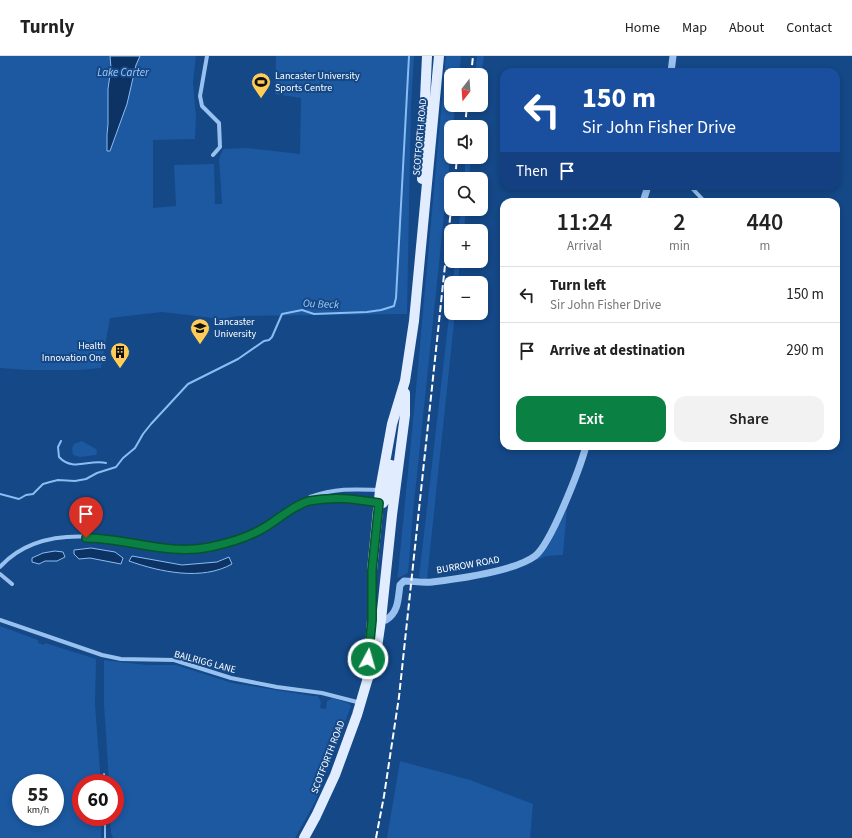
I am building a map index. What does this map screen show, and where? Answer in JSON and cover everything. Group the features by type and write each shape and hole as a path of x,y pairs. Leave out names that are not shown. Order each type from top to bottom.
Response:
{"main road":[{"path":"421,56 418,131 422,164"},
{"name":"SCOTFORTH ROAD","path":"424,221 422,164 427,56"},
{"name":"SCOTFORTH ROAD","path":"304,838 335,775 375,661 376,620 392,424 405,381 416,308 439,56"},
{"name":"SCOTFORTH ROAD","path":"376,620 372,570 379,503 387,494 405,415 405,381"}],"street":[{"path":"207,56 200,96 202,106 219,123 220,148 213,155"},
{"path":"672,68 673,56"},
{"path":"694,190 701,198"},
{"name":"BURROW ROAD","path":"376,620 386,620 394,614 397,606 400,585 402,582 431,582 488,573 523,563 534,556 541,550 549,536 577,472 585,450"},
{"path":"308,502 310,497 333,490 352,489 387,494"},
{"path":"0,567 10,557 28,546 44,540 57,538 95,538 169,549 194,550 244,538 308,502 346,498 379,503"},
{"path":"0,574 12,584"},
{"name":"BAILRIGG LANE","path":"0,620 102,655 121,659 174,660 231,678 277,687 322,693 361,703"}],"shaded area":[{"path":"0,56 110,56 111,68 108,89 107,151 127,104 136,65 140,56 196,56 193,82 196,117 195,139 153,140 153,208 176,206 174,165 214,164 215,204 222,204 219,159 223,149 247,148 300,154 301,98 275,94 276,56 414,56 411,105 407,314 237,316 221,319 162,312 110,318 101,368 78,370 28,370 0,368"},
{"path":"446,56 461,56 460,68 445,68"},
{"path":"477,56 484,56 482,68 476,68"},
{"path":"444,78 444,112 454,112 454,120 444,120 444,164 449,164 449,172 444,172 444,215 408,573 397,577 414,411"},
{"path":"465,164 470,164 470,172 465,172"},
{"path":"460,216 465,216 465,224 459,224"},
{"path":"454,268 459,268 459,276 454,276"},
{"path":"449,320 454,320 427,579 422,579 419,577"},
{"path":"82,441 96,449 96,455 80,457 73,455 72,448 74,444"},
{"path":"567,507 563,555 546,556 535,561 550,543"},
{"path":"0,626 38,640 38,643 44,645 45,643 96,659 95,705 100,774 72,774 72,826 102,826 101,838 0,838"},
{"path":"104,660 146,665 176,665 232,683 318,696 321,702 320,708 326,709 327,701 332,698 348,703 351,706 315,802 295,838 113,838 111,826 124,826 124,774 108,774 104,704"},
{"path":"400,761 470,780 533,804 530,838 387,838"}],"water":[{"name":"Lake Carter","path":"110,56 140,56 136,65 127,104 110,151 107,151 108,89 111,68"},
{"path":"91,548 115,552 123,558 121,564 90,558 79,559 74,554 74,550"},
{"path":"55,551 63,552 65,557 57,561 45,561 39,564 32,562 32,558 43,553"},
{"path":"132,556 182,565 217,562 229,557 232,564 208,572 181,573 129,561"}],"waterway":[{"name":"Ou Beck","path":"0,494 19,499 26,495 33,494 43,484 58,480 75,481 86,479 97,473 116,467 123,458 135,448 151,424 188,384 238,359 264,341 269,340 272,337 282,314 302,310 314,314 367,312 394,306 396,298 409,56"},
{"path":"61,441 58,447 59,457 70,464 93,462 106,463"},
{"path":"105,826 105,838"}],"railway":[{"path":"472,68 473,56"},
{"path":"466,112 466,120"},
{"path":"456,164 456,172"},
{"path":"376,838 399,697 450,216"}],"place":[{"name":"Lancaster University Sports Centre","path":"261,99"},
{"name":"Lancaster University","path":"200,345"},
{"name":"Health Innovation One","path":"120,369"}],"route":[{"path":"86,538 114,540 169,549 196,549 244,538 308,502 346,498 379,503 372,570 372,620 368,659"}]}
